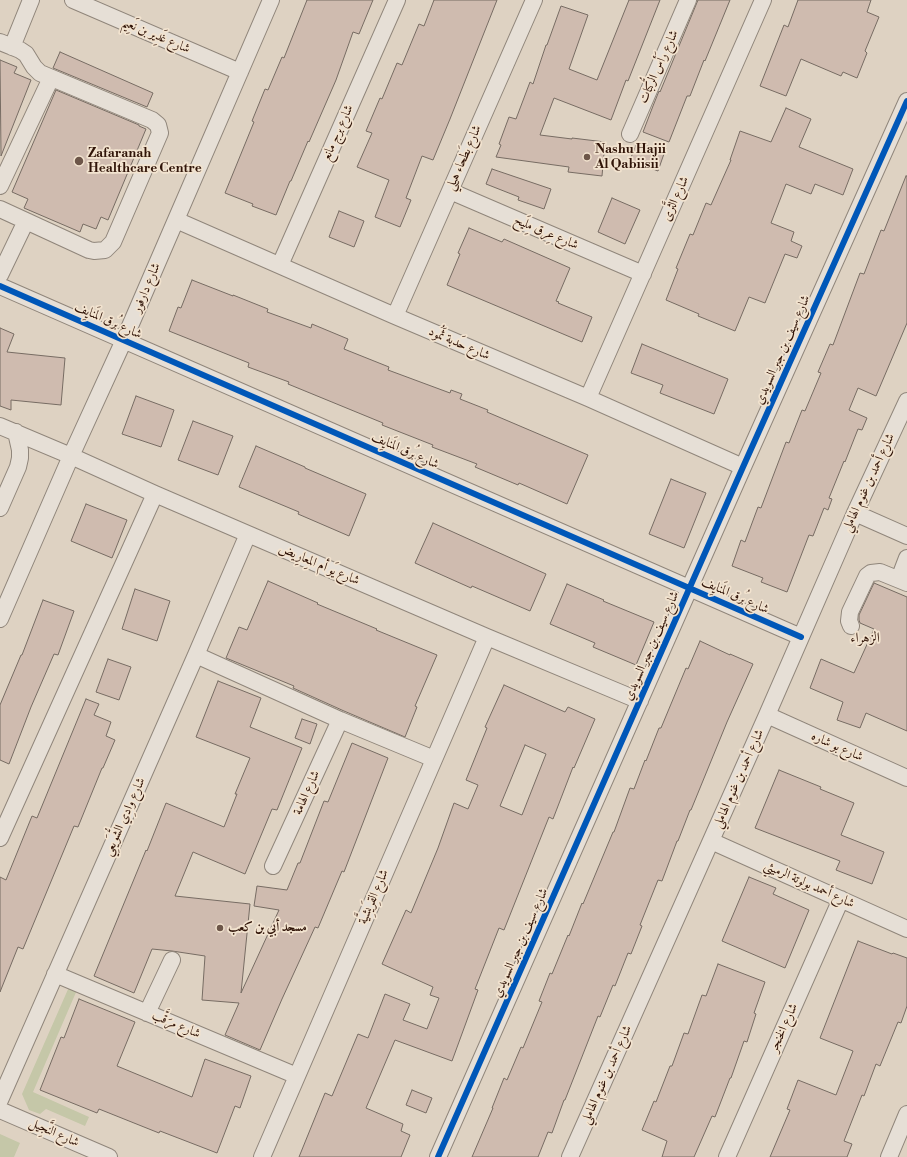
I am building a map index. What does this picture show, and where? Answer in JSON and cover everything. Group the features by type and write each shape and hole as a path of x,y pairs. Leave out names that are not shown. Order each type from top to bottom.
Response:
{"street":[{"path":"0,209 94,252 105,250 113,242 160,133 158,125 152,120 40,73 34,67 26,54 6,44 31,0"},
{"name":"شارع غَدِير بن نَعِيم","path":"73,0 240,72"},
{"name":"شارع دارفور","path":"0,619 71,456 124,340 271,0"},
{"name":"شارع برج مانع","path":"280,265 397,0"},
{"name":"شارع بَطحاء هيلي","path":"395,316 534,0"},
{"name":"شارع رَأس الرُّكبات","path":"630,134 688,0"},
{"name":"شارع الثَّرى","path":"588,398 763,0"},
{"path":"1,180 51,78"},
{"name":"شارع سيف بن جبر السويدي","path":"438,1157 742,467 907,101"},
{"name":"شارع عِرق مِلَيح","path":"450,191 643,274"},
{"name":"شارع حَدبة ثَمُود","path":"176,220 395,316 588,398 742,467"},
{"path":"0,275 26,221"},
{"name":"شارع بُرق المَنايِف","path":"0,286 801,637"},
{"name":"شارع أحمد بن غنوم الهاملي","path":"570,1157 767,715 855,513 907,401"},
{"name":"شارع يَو أم المِعارِيض","path":"0,426 487,637 640,701"},
{"path":"0,508 18,467 20,458 20,450 16,432"},
{"path":"0,838 155,494"},
{"path":"855,513 907,536"},
{"name":"شارع وادِي الشُّوَيعِي","path":"0,1100 248,534"},
{"path":"851,626 849,621 850,612 867,576 880,572 903,581 907,558"},
{"name":"شارع القِرَيشِيَّة","path":"262,1157 487,637"},
{"path":"196,655 340,720 434,759"},
{"name":"شارع بو شاره","path":"767,715 907,778"},
{"name":"شارع الهامة","path":"273,866 340,720"},
{"name":"شارع أحمد بولوتة الرميثي","path":"711,841 907,928"},
{"name":"شارع الخنجر","path":"727,1157 842,899"},
{"path":"147,1013 172,960"},
{"name":"شارع مرَقَّب","path":"55,974 297,1076"},
{"name":"شارع النَّجِيل","path":"0,1110 109,1157"},
{"path":"889,1157 907,1114"}],"green space":[{"path":"69,987 77,990 33,1092 89,1117 85,1126 46,1109 40,1114 29,1110 22,1094"},
{"path":"0,1134 20,1143 14,1157 0,1157"}],"building":[{"path":"307,0 373,0 359,34 353,32 336,80 276,215 252,206 253,204 225,193 254,122 252,121 265,89 268,90 282,57 284,58"},
{"path":"434,0 497,0 433,160 422,156 406,198 411,200 400,227 375,217 389,180 357,167 372,133 366,131 380,98 382,99 397,63 402,65 419,24 424,26"},
{"path":"629,0 660,0 628,81 626,80 611,120 554,98 540,135 605,142 602,176 568,172 569,167 496,157 509,117 516,119 530,82 533,84 561,6 588,15 569,69 597,80"},
{"path":"698,0 730,0 690,96 687,96 669,142 643,132"},
{"path":"798,0 871,0 867,12 879,17 865,51 867,53 857,78 843,72 841,76 801,59 786,96 760,86 784,25 788,27"},
{"path":"60,52 153,93 147,107 53,68"},
{"path":"0,60 17,67 14,73 31,80 1,156"},
{"name":"Zafaranah Healthcare Centre","path":"56,90 146,129 108,220 101,217 96,229 83,224 80,232 24,208 28,199 12,192"},
{"path":"786,108 811,119 799,147 853,169 843,195 815,184 811,194 786,184 771,223 794,232 791,241 802,246 797,258 785,254 765,303 749,297 735,331 698,316 699,314 666,300 678,269 676,268 690,234 693,235 706,203 711,205 731,160 740,131 771,142"},
{"path":"636,145 666,148 658,171 630,160"},
{"path":"492,169 551,189 544,209 518,200 519,197 486,184"},
{"path":"906,176 907,323 876,396 858,388 849,410 867,418 862,430 858,429 845,462 844,461 829,498 832,499 828,510 824,508 813,536 809,535 787,592 761,582 763,578 732,566 741,540 745,542 758,507 761,508 786,442 789,443 802,410 805,411 821,373 818,372 830,344 833,345 860,273 864,274 881,230 884,231"},
{"path":"612,198 640,210 625,244 598,232"},
{"path":"339,211 364,221 354,247 329,237"},
{"path":"469,228 502,242 504,239 570,268 556,301 592,317 582,342 447,285 460,254 458,253"},
{"path":"192,280 268,309 267,312 311,328 312,324 348,339 344,349 389,367 388,370 450,393 451,390 462,394 460,399 588,455 567,504 519,483 518,485 475,467 477,464 432,447 433,445 382,425 383,423 288,384 289,382 248,367 249,363 169,331 178,307 181,308"},
{"path":"0,328 14,334 7,352 65,358 61,405 11,400 11,410 0,406"},
{"path":"642,344 728,379 714,414 660,393 663,385 631,373"},
{"path":"136,396 174,410 161,447 122,434"},
{"path":"193,421 233,436 218,475 178,460"},
{"path":"256,446 366,494 349,536 298,514 299,512 239,487"},
{"path":"671,479 706,493 684,548 649,534"},
{"path":"86,504 127,520 112,558 71,541"},
{"path":"433,523 546,574 530,611 472,586 471,588 415,563"},
{"path":"268,581 318,603 317,604 377,629 376,630 437,655 415,706 417,707 405,737 293,688 294,686 226,658 239,627 247,630"},
{"path":"874,583 907,597 907,731 866,713 860,728 837,720 843,702 810,688 821,659 854,673 874,629 860,623 859,615"},
{"path":"567,584 654,622 636,665 593,647 595,643 550,624"},
{"path":"135,589 170,601 157,641 122,629"},
{"path":"43,600 74,611 58,655 54,654 31,707 9,764 0,760 0,705 22,655"},
{"path":"700,641 753,664 677,841 662,881 658,880 640,925 642,926 631,954 628,953 615,986 613,985 600,1017 598,1016 552,1133 548,1132 538,1157 472,1157 504,1078 507,1080 521,1047 523,1048 542,1002 539,1001 550,973 552,974 582,903 583,904 614,832 630,788 634,789 659,728 661,728 686,668 688,669"},
{"path":"108,659 131,667 119,700 96,692"},
{"path":"218,681 261,698 250,727 302,748 277,810 272,809 245,874 193,852 175,896 250,904 241,993 279,910 254,906 257,886 287,890 298,863 300,863 324,801 328,802 352,743 388,758 344,872 342,871 318,928 315,927 260,1050 225,1035 239,1003 202,1000 205,956 152,949 134,993 94,976 166,803 224,827 237,794 235,794 250,758 196,737"},
{"path":"504,685 565,712 568,707 595,719 574,768 573,767 553,819 549,817 504,930 499,928 475,989 478,990 452,1061 395,1040 366,1108 403,1124 401,1131 410,1135 401,1157 299,1157 325,1093 332,1096 358,1034 368,1038 385,994 410,1004 403,1020 427,1029 439,998 430,995 433,987 382,964 406,910 411,913 438,848 454,803 468,809 478,785 466,780 487,728 485,727","holes":["525,745 546,754 522,815 500,806"]},
{"path":"86,699 99,704 94,715 111,722 106,736 115,740 78,827 74,826 23,949 18,947 0,992 0,877 6,880 32,816 37,818"},
{"path":"302,719 317,724 310,744 295,738"},
{"path":"779,770 821,787 820,789 854,803 841,835 884,852 872,884 836,870 840,861 755,828"},
{"path":"749,877 776,888 773,894 809,910 785,968 722,941"},
{"path":"858,941 907,958 907,1006 901,1023 898,1022 880,1066 876,1064 864,1096 862,1095 844,1141 852,1144 847,1157 770,1157 790,1110 787,1109 798,1080 836,1095 853,1051 820,1038"},
{"path":"718,964 765,982 754,1013 756,1014 747,1042 744,1041 715,1117 712,1116 694,1157 662,1157 667,1141 642,1130 654,1101 656,1102 670,1066 672,1066 684,1033 688,1034 702,995 706,996"},
{"path":"79,999 135,1022 117,1066 192,1097 205,1059 251,1076 240,1108 235,1106 217,1153 160,1131 159,1133 99,1109 97,1113 40,1090 61,1037 64,1038"},
{"path":"412,1090 432,1098 426,1113 406,1105"}],"cycle path":[{"path":"438,1157 743,467 907,101"},
{"path":"0,286 801,637"}],"place":[{"name":"Nashu Hajii Al Qabiisii","path":"587,157"},
{"name":"Zafaranah Healthcare Centre","path":"79,161"},
{"name":"مسجد أبي بن كعب","path":"220,928"}],"district":[{"name":"الزهراء","path":"865,639"}]}
